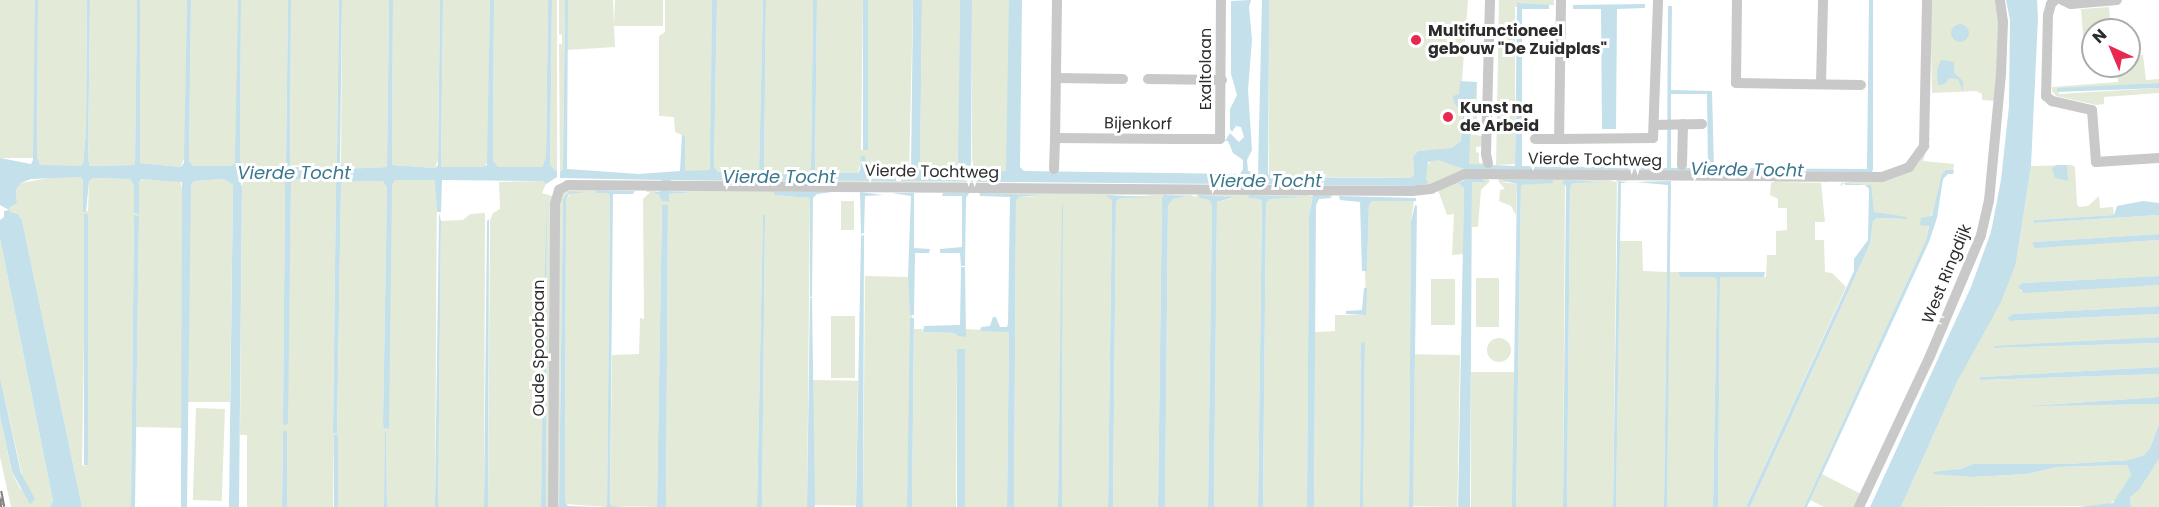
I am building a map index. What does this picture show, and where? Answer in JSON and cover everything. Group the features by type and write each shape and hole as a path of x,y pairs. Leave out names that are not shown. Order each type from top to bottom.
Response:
{"street":[{"path":"1054,169 1057,0"},
{"name":"Exaltolaan","path":"1220,139 1221,0"},
{"path":"1488,163 1486,154 1490,0"},
{"path":"1559,139 1561,0"},
{"path":"1658,0 1668,124 1682,165"},
{"path":"1737,0 1736,83 1861,84"},
{"path":"1821,84 1823,0"},
{"name":"Vierde Tochtweg","path":"559,190 574,184 665,184 1423,191 1465,174 1869,178 1894,174 1914,162 1924,146 1927,0"},
{"name":"West Ringdijk","path":"1859,507 1930,356 1981,236 1989,201 2001,74 2003,22 2000,0"},
{"path":"2055,0 2051,4 2048,15 2045,92 2052,101 2092,110 2096,162 2159,158"},
{"path":"2062,0 2071,3 2118,0"},
{"path":"1056,78 1123,79"},
{"path":"1148,79 1222,80"},
{"path":"1535,139 1653,138 1668,124 1702,124"},
{"name":"Bijenkorf","path":"1055,138 1220,139"},
{"name":"Oude Spoorbaan","path":"553,507 555,204 559,190"}],"green space":[{"path":"0,0 35,0 35,158 0,158"},
{"path":"38,0 87,0 86,132 83,164 80,166 40,166 37,162"},
{"path":"90,0 137,0 135,165 91,166 88,164"},
{"path":"140,0 187,0 185,156 181,167 140,163"},
{"path":"191,0 238,0 237,149 235,163 231,166 193,166 189,161"},
{"path":"241,0 288,0 286,163 283,167 243,166 240,160"},
{"path":"291,0 339,0 337,161 334,168 290,165"},
{"path":"342,0 389,0 387,167 344,169 341,166"},
{"path":"393,0 440,0 438,160 435,168 392,165"},
{"path":"443,0 490,0 488,162 484,167 441,168"},
{"path":"494,0 548,0 546,157 542,167 498,167 493,160"},
{"path":"552,0 557,0 557,172 550,167"},
{"path":"559,0 565,0 563,169 560,172 559,44 562,44 562,35 559,34"},
{"path":"568,0 613,0 615,47 567,50"},
{"path":"615,0 663,0 663,26 614,26"},
{"path":"665,0 712,0 711,159 710,170 706,172 685,171 684,136 675,132 674,117 659,116 659,36 665,32"},
{"path":"717,0 763,0 759,173 718,172 714,167"},
{"path":"766,0 813,0 811,167 808,174 767,174 764,171"},
{"path":"817,0 863,0 861,150 866,150 868,0 913,0 909,173 869,173 865,157 862,156 858,173 815,172"},
{"path":"922,0 960,0 959,165 956,173 924,174 920,170"},
{"path":"972,0 1009,0 1009,172 972,172"},
{"path":"1268,0 1468,0 1462,80 1464,149 1418,151 1413,157 1414,175 1410,178 1269,176"},
{"path":"1499,0 1554,0 1554,5 1515,7 1515,164 1496,165"},
{"path":"1930,0 1996,0 1999,22 1997,101 1982,100 1982,94 1976,91 1932,93"},
{"path":"2109,7 2110,18 2082,18 2081,9"},
{"path":"2141,55 2143,55 2146,80 2159,79 2159,83 2057,89 2059,94 2159,88 2159,93 2104,97 2104,104 2096,105 2056,96 2052,91 2052,87 2118,82 2118,78 2141,78"},
{"path":"1477,82 1477,123 1483,124 1480,130 1469,129"},
{"path":"1469,134 1482,136 1482,146 1476,147 1476,152 1479,153 1479,163 1486,163 1487,166 1469,164"},
{"path":"1927,138 1930,138 1923,161 1954,164 1953,170 1946,170 1930,218 1926,240 1804,507 1750,507 1870,244 1873,221 1877,218 1906,219 1874,212 1870,185 1845,183 1840,186 1841,183 1904,174 1918,164 1924,154"},
{"path":"1432,160 1442,160 1467,170 1428,188 1418,186 1426,180 1426,167"},
{"path":"2072,165 2075,167 2079,207 2088,206 2099,196 2100,208 2113,207 2114,215 2034,220 2034,223 2159,215 2159,234 2034,242 2033,245 2036,247 2159,240 2159,276 2022,283 2020,291 2159,285 2159,306 2013,314 2007,318 2010,321 2159,314 2159,337 1994,348 2159,343 2159,367 1980,377 1979,380 2159,374 2159,397 2042,405 2159,404 2159,424 2150,448 2144,455 2129,460 2067,464 1973,464 1960,469 1932,473 1973,477 2027,474 2057,467 2127,465 2131,475 2117,499 2106,506 1901,507 1958,380 2016,263 2031,166"},
{"path":"1477,176 1490,181 1481,190 1478,227 1472,227 1472,182 1486,180 1462,180 1458,183 1464,188 1463,254 1452,255 1454,214 1447,215 1438,190 1459,178"},
{"path":"55,177 80,177 83,180 83,211 88,211 89,181 93,178 130,179 134,185 134,213 139,214 139,183 143,179 180,180 189,216 191,185 194,181 224,179 233,185 230,402 188,402 190,217 183,217 182,428 136,427 139,216 134,216 131,507 82,507 22,220 18,214 10,212 9,208 17,203 16,190 21,183","holes":["86,214 86,466 82,465"]},
{"path":"1500,178 1609,180 1616,182 1628,179 1628,181 1617,182 1613,507 1567,507 1570,186 1574,183 1608,181 1586,181 1565,184 1563,507 1516,507 1521,185 1553,181 1501,182 1517,184 1516,215 1511,206 1499,201 1500,190 1505,189 1498,181"},
{"path":"246,179 282,179 285,183 283,423 287,425 291,184 295,179 334,179 336,182 333,433 337,434 341,185 343,181 383,180 387,187 383,423 387,430 391,185 395,180 435,180 437,182 435,507 387,507 386,431 384,507 337,507 337,435 334,436 333,507 287,507 287,432 283,432 282,507 247,507 247,435 240,435 242,185"},
{"path":"1778,180 1827,180 1828,182 1778,183 1821,183 1825,222 1815,222 1815,240 1824,240 1825,272 1832,273 1846,287 1746,507 1718,507 1720,280 1721,277 1766,277 1767,255 1776,255 1776,231 1787,230 1787,208 1778,208 1778,199 1770,195 1771,183"},
{"path":"542,181 546,184 542,193 547,194 541,507 488,507 490,220 493,213 500,209 499,182"},
{"path":"669,181 901,181 1053,184"},
{"path":"568,189 635,190 596,190 596,193 608,193 610,197 607,507 565,504 566,200 571,193 569,191 563,199 559,507 555,507 556,215 561,195"},
{"path":"663,189 652,193 658,194 662,201 669,202 669,194 697,192 669,191 832,190 832,192 775,195 810,198 807,507 762,507 765,215 763,214 757,507 666,507 668,205 662,205 657,507 612,506 610,503 612,355 639,354 640,318 644,319 643,199 650,192 646,192 647,190"},
{"path":"979,192 1105,192 1191,195 1196,197 1197,194 1302,192 1310,196 1331,193 1333,196 1312,199 1309,216 1307,507 1263,507 1266,203 1270,199 1296,199 1249,198 1259,199 1262,202 1258,507 1214,507 1217,202 1234,198 1199,198 1209,200 1212,206 1208,507 1165,507 1168,206 1173,199 1189,196 1164,195 1162,197 1158,507 1113,507 1116,202 1120,198 1153,195 1107,195 1112,200 1108,507 1062,507 1063,204 1058,507 1014,507 1016,201 1019,197 1040,196 980,193 980,196"},
{"path":"547,194 552,196 551,507 546,507"},
{"path":"841,201 854,201 854,230 841,230"},
{"path":"1373,201 1414,201 1411,221 1409,507 1363,507 1365,343 1361,343 1360,507 1314,507 1315,332 1335,331 1335,315 1366,315 1365,271 1367,271 1369,204"},
{"path":"485,213 484,507 438,507 441,221 463,220 470,214"},
{"path":"0,238 53,501 50,507 11,507 0,457 0,416 12,473 21,490 23,479 0,377"},
{"path":"1620,241 1642,241 1643,271 1667,272 1664,507 1616,507"},
{"path":"1669,272 1678,272 1680,277 1714,277 1717,280 1713,507 1667,507"},
{"path":"865,276 908,277 912,318 907,507 863,507"},
{"path":"1476,278 1499,278 1499,327 1476,327"},
{"path":"1431,279 1455,279 1455,325 1431,325"},
{"path":"831,316 855,316 855,378 831,378"},
{"path":"914,329 922,329 923,332 955,333 966,337 966,329 1009,332 1007,507 964,507 965,349 957,349 956,507 912,507"},
{"path":"1499,338 1508,341 1511,350 1508,359 1499,362 1490,359 1487,350 1490,341"},
{"path":"1415,354 1460,355 1457,507 1412,506"},
{"path":"1471,372 1514,372 1514,507 1471,507"},
{"path":"813,380 858,381 856,506 811,505"},
{"path":"196,408 225,409 222,501 193,500"},
{"path":"2159,459 2159,507 2131,507 2130,497 2139,490"},
{"path":"1822,474 1861,494 1855,507 1824,507 1810,500"}],"water":[{"name":"Vierde Tocht","path":"35,0 38,0 37,158 40,165 80,166 83,164 86,132 87,0 90,0 88,160 90,166 135,165 137,0 140,0 140,163 181,167 184,163 187,0 191,0 189,161 193,166 231,166 235,163 238,0 241,0 240,160 243,166 283,167 286,163 288,0 291,0 290,165 334,168 337,161 339,0 342,0 340,162 344,169 387,167 389,0 393,0 392,165 435,168 438,165 440,0 443,0 441,167 483,167 487,165 490,0 494,0 493,160 498,167 542,167 546,157 548,0 552,0 550,165 557,172 557,177 546,184 542,181 442,180 441,212 437,212 435,180 395,180 392,185 389,429 384,428 383,423 387,187 383,181 343,181 341,185 337,434 333,433 336,182 334,179 295,179 291,184 288,424 285,425 283,424 285,183 282,179 246,179 242,185 239,507 229,507 233,185 224,179 194,181 191,185 187,507 181,507 182,182 142,179 139,183 139,214 134,213 134,185 130,179 93,178 89,181 86,212 83,211 83,180 80,177 31,179 21,183 16,190 17,203 9,208 10,212 18,214 22,220 82,507 50,507 53,501 0,238 0,220 4,217 4,211 9,210 0,205 0,158 31,164 33,160"},
{"name":"Vierde Tocht","path":"565,0 568,0 567,169 639,174 680,171 682,134 685,137 685,171 710,170 712,0 717,0 714,167 718,172 759,173 763,0 766,0 764,171 767,174 808,174 811,167 813,0 817,0 815,172 858,173 861,156 865,156 869,173 896,175 896,181 671,180 669,191 697,192 669,194 669,202 662,201 658,194 651,193 661,191 662,180 560,178 560,172 563,169"},
{"path":"863,0 868,0 868,150 863,150"},
{"name":"Vierde Tocht","path":"913,0 922,0 920,170 924,174 958,171 960,0 972,0 971,174 1006,171 1009,0 1022,0 1020,167 1024,171 1240,174 1243,169 1243,160 1233,153 1228,141 1225,141 1230,133 1239,142 1244,137 1241,127 1236,126 1232,132 1230,129 1230,109 1237,95 1231,74 1231,1 1251,0 1249,7 1252,40 1248,90 1252,150 1247,160 1248,171 1258,173 1262,0 1269,0 1268,174 1271,177 1410,178 1414,175 1413,157 1418,151 1452,148 1461,141 1463,114 1454,103 1453,96 1459,94 1460,81 1477,82 1475,103 1471,113 1469,164 1515,166 1517,3 1549,5 1549,9 1522,9 1522,166 1667,168 1668,6 1672,6 1671,90 1712,91 1714,168 1867,169 1869,0 1873,0 1872,172 1467,170 1438,160 1428,162 1426,179 1428,183 1418,186 901,181 901,175 911,171","holes":["1671,94 1707,94 1708,168 1671,168"]},
{"path":"2006,0 2037,0 2038,18 2031,166 2016,263 2001,302 1958,380 1901,507 1870,507 1971,287 1991,232 2001,180 2009,106 2010,20"},
{"path":"1645,4 1645,8 1617,9 1616,129 1602,129 1601,9 1573,9 1573,5"},
{"path":"1960,24 1966,27 1969,33 1966,39 1960,42 1954,39 1951,33 1954,27"},
{"path":"1941,60 1954,62 1954,73 1963,81 1963,92 1958,79 1949,78 1945,84 1938,85 1937,69"},
{"path":"2159,83 2159,88 2057,92 2057,88"},
{"path":"2057,165 2067,165 2068,181 2055,178 2052,168"},
{"path":"1946,170 1954,170 1953,174 1948,174 1943,179 1937,218 1929,242 1807,507 1804,507 1926,240 1929,226 1920,225 1921,218 1932,216 1942,174"},
{"path":"1467,179 1482,179 1486,182 1472,182 1470,507 1458,507 1464,188 1458,183"},
{"path":"1501,180 1553,180 1553,183 1521,185 1516,507 1512,507 1517,184"},
{"path":"1565,180 1608,182 1574,183 1570,186 1567,507 1563,507 1566,186 1562,182"},
{"path":"1618,181 1628,183 1621,183 1616,507 1613,507"},
{"path":"1671,181 1667,507 1664,507 1668,185 1635,182"},
{"path":"1845,183 1871,185 1874,212 1907,217 1907,219 1877,218 1873,221 1870,244 1750,507 1746,507 1854,271 1854,259 1868,240 1869,189 1865,185 1845,185"},
{"path":"596,190 635,191 633,194 613,194 610,503 612,506 630,507 607,507 610,197 608,193 596,193"},
{"path":"569,191 586,192 569,194 566,200 565,502 568,506 597,507 559,507 563,199"},
{"path":"774,192 832,192 817,194 813,198 812,297 810,297 810,198 774,195"},
{"path":"860,192 883,195 865,196 864,233 861,234"},
{"path":"892,193 914,193 914,248 930,249 929,253 915,253 914,315 910,315 908,277 911,196"},
{"path":"943,193 969,193 966,198 965,266 961,266 960,253 940,253 940,249 962,247 962,196 942,196"},
{"path":"980,193 1041,195 1019,197 1016,201 1014,507 1007,507 1009,332 980,331 981,327 990,326 993,317 996,317 1000,327 1007,327 1008,324 1010,197 980,196"},
{"path":"547,194 546,507 541,507 544,303"},
{"path":"1105,195 1153,197 1120,198 1116,202 1113,507 1108,507 1112,200"},
{"path":"1164,195 1189,196 1173,199 1168,206 1165,507 1158,507 1162,197"},
{"path":"1199,195 1235,197 1217,202 1214,507 1208,507 1212,206 1209,200 1199,198"},
{"path":"1249,195 1305,197 1270,199 1266,203 1263,507 1258,507 1262,202 1259,199 1248,198"},
{"path":"1313,195 1329,195 1332,198 1319,199 1316,205 1314,507 1307,507 1309,216"},
{"path":"1339,196 1416,198 1416,201 1373,201 1369,204 1367,271 1362,271 1360,202 1340,200"},
{"path":"2143,201 2159,203 2159,215 2034,223 2034,220 2114,215 2117,206"},
{"path":"662,205 668,205 666,507 657,507"},
{"path":"1062,205 1062,507 1058,507"},
{"path":"1415,205 1417,206 1413,507 1409,507 1411,221"},
{"path":"439,213 441,221 438,507 435,507"},
{"path":"84,214 88,214 88,465 84,465"},
{"path":"763,214 765,215 762,507 757,507"},
{"path":"134,215 139,216 135,507 131,507"},
{"path":"489,219 488,507 484,507 487,221"},
{"path":"2159,234 2159,240 2035,248 2033,245 2033,242"},
{"path":"864,235 863,507 856,507 861,236"},
{"path":"961,267 965,267 966,337 955,333 923,332 924,326 960,325"},
{"path":"1678,272 1765,272 1764,277 1721,277 1720,280 1718,507 1713,507 1717,280 1714,277 1680,277"},
{"path":"2159,276 2159,285 2024,293 2018,287 2022,283"},
{"path":"1364,288 1367,288 1366,315 1346,314 1346,311 1362,310"},
{"path":"810,298 812,298 815,507 807,507"},
{"path":"2159,306 2159,314 2010,321 2007,318 2013,314"},
{"path":"910,318 914,318 912,507 907,507"},
{"path":"2159,337 2159,343 1993,348 1995,346"},
{"path":"1365,342 1363,507 1360,507 1361,343"},
{"path":"957,349 965,349 965,507 957,507"},
{"path":"2159,367 2159,374 1979,380 1980,377"},
{"path":"0,377 21,473 35,499 30,504 12,472 0,416"},
{"path":"2159,397 2159,404 2030,406"},
{"path":"2159,424 2159,459 2139,490 2130,497 2131,507 2078,507 2113,503 2131,475 2127,465 2057,467 2027,474 1973,477 1933,474 1933,472 1960,469 1973,464 2067,464 2129,460 2144,455 2150,448"},
{"path":"285,430 287,432 287,507 282,507 283,432"},
{"path":"385,432 387,507 384,507"},
{"path":"334,435 338,435 338,507 334,507"}],"railway":[{"path":"0,491 3,507"}],"place":[{"name":"Multifunctioneel gebouw \"De Zuidplas\"","path":"1416,40"},
{"name":"Kunst na de Arbeid","path":"1448,117"}]}
